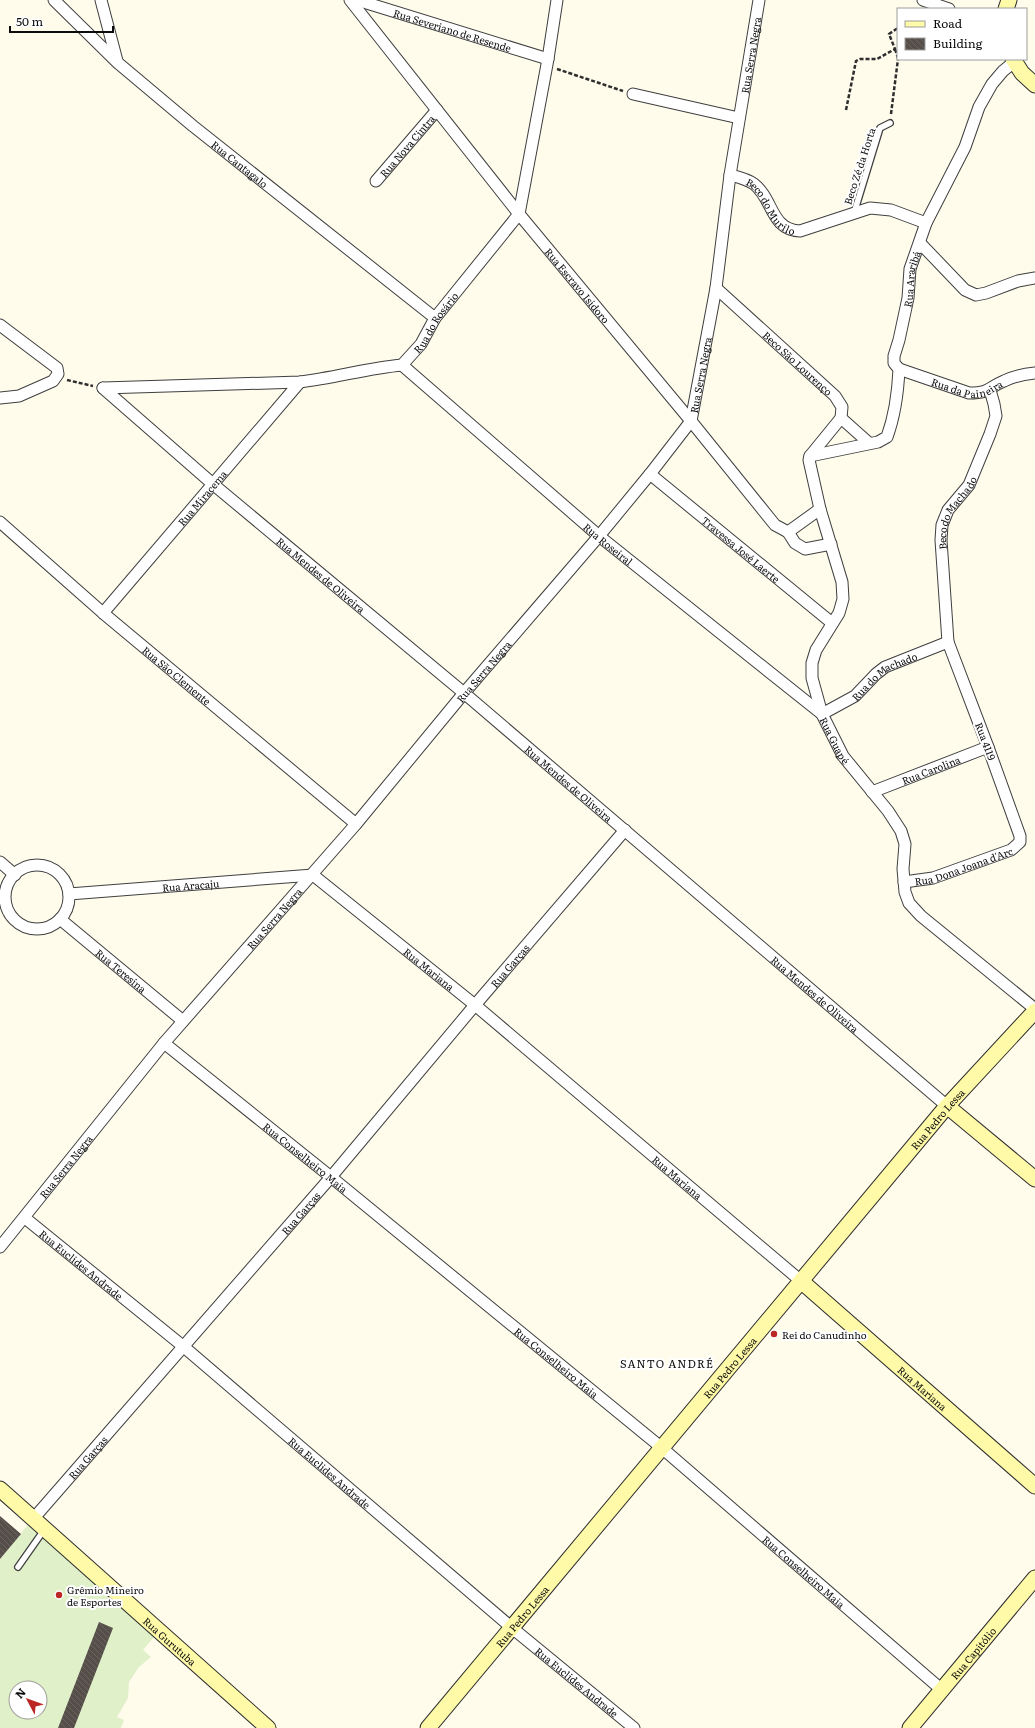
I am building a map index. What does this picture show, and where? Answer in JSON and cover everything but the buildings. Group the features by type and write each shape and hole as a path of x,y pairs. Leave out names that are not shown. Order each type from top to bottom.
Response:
{"street":[{"name":"Rua Cantagalo","path":"54,0 118,63 193,126 435,318"},
{"path":"101,0 118,63"},
{"name":"Rua Escravo Isidoro","path":"350,0 519,214 691,421 775,525 788,532 795,543 805,549 831,544"},
{"name":"Rua Severiano de Resende","path":"357,0 547,63"},
{"name":"Rua do Rosário","path":"402,365 421,344 435,318 519,214 547,63 556,0"},
{"name":"Rua Serra Negra","path":"0,1246 25,1218 164,1043 313,875 464,693 600,536 691,421 716,288 730,175 759,0"},
{"path":"923,0 946,8"},
{"path":"1013,61 1022,73 1035,85"},
{"name":"Rua Araribá","path":"810,456 878,442 887,437 892,419 899,369 894,363 894,356 908,298 910,269 926,223 964,147 979,107 992,84 1013,61"},
{"path":"633,94 739,118"},
{"name":"Rua Nova Cintra","path":"376,181 437,110"},
{"name":"Beco do Murilo","path":"730,175 753,184 761,192 780,224 790,230 800,231 870,208 891,210 926,223"},
{"path":"920,243 965,290 976,295 986,293 1018,281 1035,278"},
{"name":"Beco São Lourenço","path":"716,288 835,396 842,407 841,418"},
{"path":"0,325 57,368 58,374 52,381 19,396 0,398"},
{"path":"103,388 300,382 324,379 378,367 402,365"},
{"name":"Rua Roseiral","path":"402,365 600,536 822,714"},
{"name":"Rua da Paineira","path":"899,369 969,392 980,393 990,390 1002,382 1014,377 1035,373"},
{"name":"Rua Miracema","path":"104,612 214,485 300,382"},
{"name":"Rua Mendes de Oliveira","path":"103,388 214,485 464,693 947,1106 1035,1179"},
{"name":"Beco do Machado","path":"948,642 941,540 942,524 948,510 970,485 985,450 996,416 990,390"},
{"path":"810,456 841,418 868,443"},
{"name":"Rua Guapé","path":"810,456 809,463 820,509 842,582 843,599 840,613 832,623 816,650 812,663 812,678 822,714 843,756 888,811 904,838 904,882 909,903 921,916 1035,1010"},
{"name":"Travessa José Laerte","path":"650,474 832,623"},
{"path":"788,532 820,509"},
{"name":"Rua São Clemente","path":"0,522 104,612 356,824"},
{"name":"Rua do Machado","path":"822,714 855,696 885,667 948,642"},
{"name":"Rua 4119","path":"948,642 988,747 1020,836 1020,842"},
{"name":"Rua Carolina","path":"872,792 988,747"},
{"name":"Rua Garças","path":"40,1523 184,1347 331,1177 475,1005 625,830"},
{"name":"Rua Dona Joana d'Arc","path":"904,882 933,878 1011,850 1020,842"},
{"path":"0,862 15,875"},
{"path":"33,866 43,866 52,869 66,884 69,894 69,903 60,919 53,925 44,928 34,929 25,927 17,922 3,906 6,889 15,875 23,869 33,866"},
{"name":"Rua Aracaju","path":"69,894 313,875"},
{"name":"Rua Mariana","path":"313,875 475,1005 801,1281 1035,1486"},
{"name":"Rua Teresina","path":"60,919 183,1021"},
{"name":"Rua Pedro Lessa","path":"428,1728 947,1106 1035,1010"},
{"name":"Rua Conselheiro Maia","path":"164,1043 331,1177 662,1448 942,1690"},
{"name":"Rua Euclides Andrade","path":"25,1218 184,1347 511,1627 634,1728"},
{"name":"Rua Gurutuba","path":"0,1489 40,1523 260,1726"},
{"name":"Rua Capitólio","path":"910,1728 1035,1578"}],"lane":[{"name":"Beco Zé da Horta","path":"854,213 880,128 890,123"},
{"path":"18,1567 40,1523"}],"path":[{"name":"Beco Zé da Horta","path":"897,29 888,34 897,56"},
{"path":"846,110 856,62 860,60 877,59 895,49"},
{"name":"Beco Zé da Horta","path":"890,123 898,60"},
{"path":"547,63 633,94"},
{"path":"58,374 66,380 103,388"}],"green space":[{"name":"Grêmio Mineiro de Esportes","path":"31,1521 160,1630 143,1650 151,1657 139,1667 129,1682 128,1698 117,1717 124,1720 121,1728 0,1728 0,1559"}],"place":[{"name":"Rei do Canudinho","path":"774,1334"},
{"name":"Grêmio Mineiro de Esportes","path":"59,1595"}],"district":[{"name":"SANTO ANDRÉ","path":"667,1363"}]}
